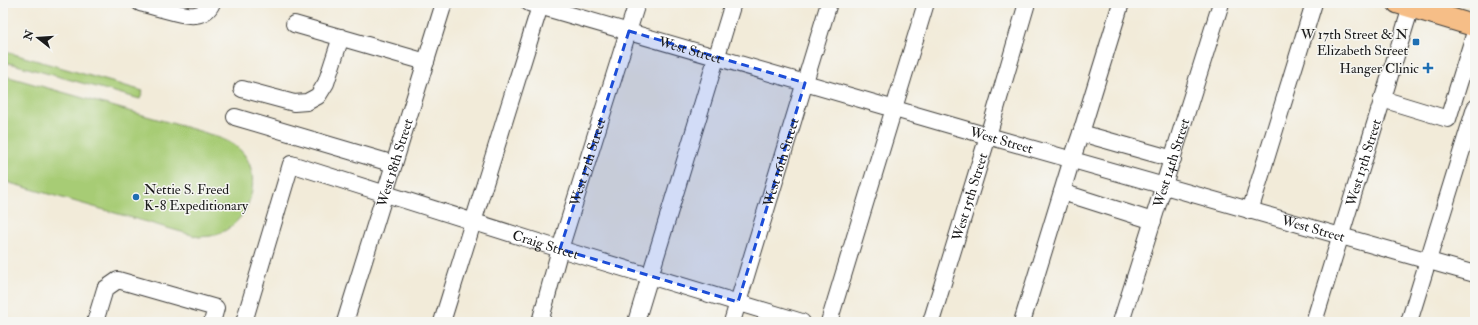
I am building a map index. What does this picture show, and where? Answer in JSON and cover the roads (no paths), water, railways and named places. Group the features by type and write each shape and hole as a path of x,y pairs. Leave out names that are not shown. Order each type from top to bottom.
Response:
{"main road":[{"path":"1407,4 1475,26"}],"street":[{"path":"140,3 194,16 203,13 212,3"},
{"name":"West 18th Street","path":"345,322 444,3"},
{"name":"West 17th Street","path":"540,322 560,249 637,3"},
{"path":"636,322 733,3"},
{"name":"West 16th Street","path":"732,322 829,3"},
{"path":"829,322 926,3"},
{"name":"West 15th Street","path":"931,322 1027,3"},
{"path":"1022,322 1120,3"},
{"name":"West 14th Street","path":"1121,322 1165,186 1221,3"},
{"path":"1250,211 1314,3"},
{"path":"442,322 474,221 537,4"},
{"name":"West Street","path":"537,4 988,136 1475,274"},
{"name":"West 13th Street","path":"1314,322 1382,99 1407,4"},
{"path":"294,24 426,62"},
{"path":"1382,99 1448,119 1475,32"},
{"path":"242,89 294,103 307,102 318,96 326,83 341,37"},
{"path":"1409,322 1475,108"},
{"path":"235,117 394,164"},
{"path":"1081,133 1173,159"},
{"name":"Craig Street","path":"244,322 291,164 560,249 802,322"},
{"path":"1062,192 1153,221"},
{"path":"95,322 105,288 118,280 216,308 212,322"}],"place":[{"name":"W 17th Street & N Elizabeth Street","path":"1416,42"},
{"name":"Hanger Clinic","path":"1428,68"},
{"name":"Nettie S. Freed K-8 Expeditionary","path":"136,197"}]}
